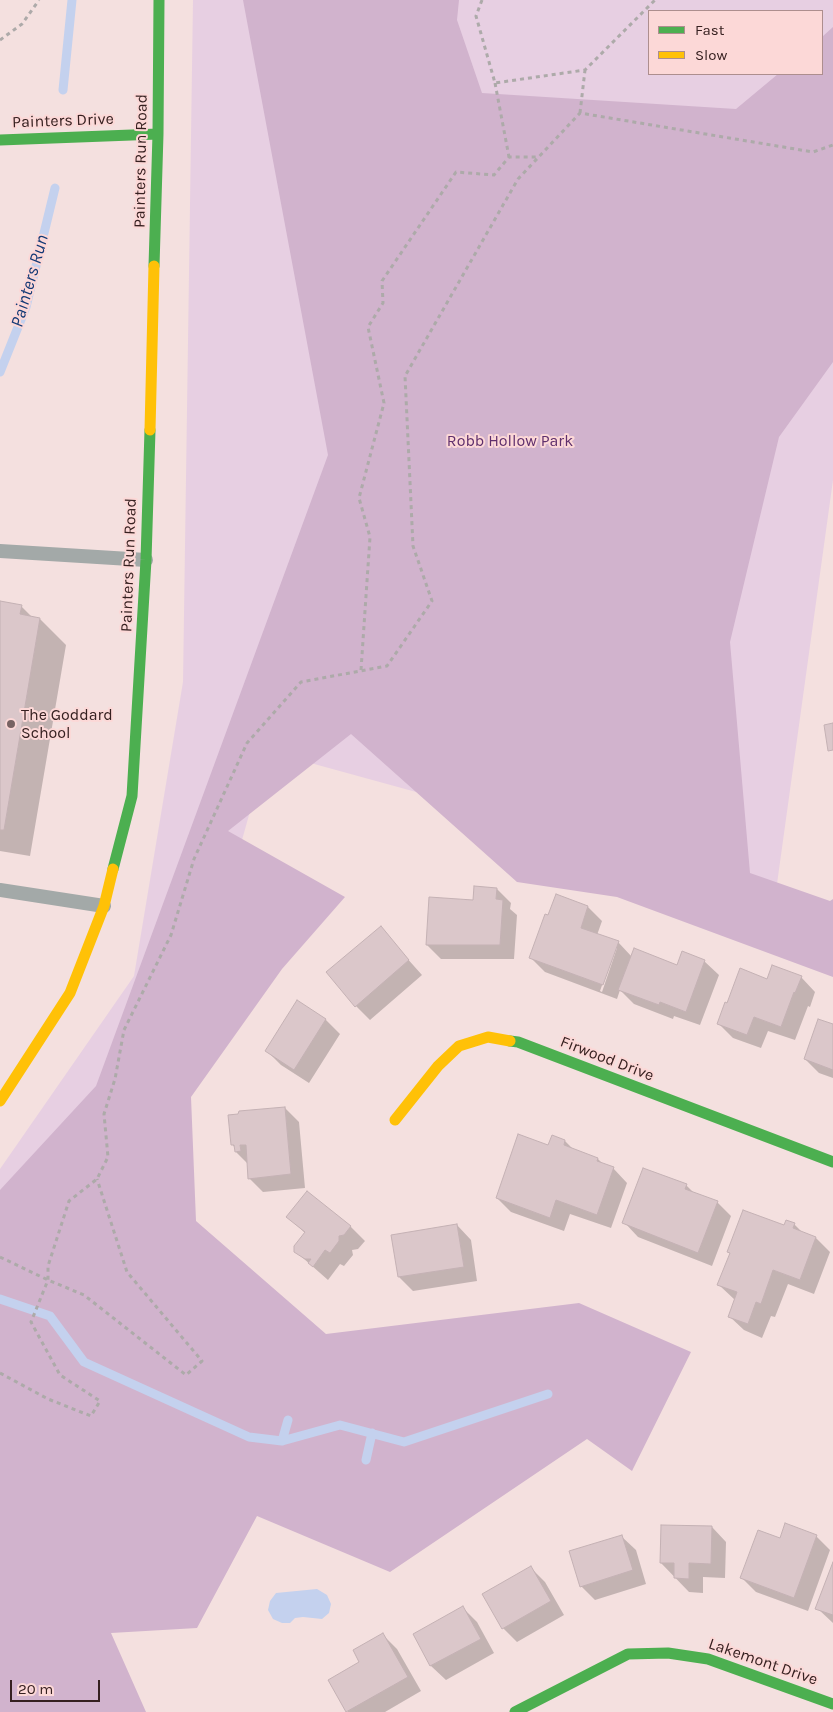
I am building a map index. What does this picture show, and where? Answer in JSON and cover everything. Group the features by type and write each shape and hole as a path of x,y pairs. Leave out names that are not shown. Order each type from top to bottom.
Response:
{"street":[{"name":"Painters Run Road","path":"0,1101 70,993 104,906 132,796 146,560 158,134 159,0"},
{"name":"Painters Drive","path":"0,140 158,134"},
{"name":"Firwood Drive","path":"395,1120 438,1066 459,1046 488,1037 518,1042 833,1162"},
{"name":"Lakemont Drive","path":"515,1712 628,1654 668,1653 708,1659 833,1704"}],"lane":[{"path":"0,550 146,560"},
{"path":"0,890 104,906"}],"path":[{"path":"0,40 22,24 39,0"},
{"path":"482,0 476,16 495,83 509,158"},
{"path":"495,83 585,70 655,0"},
{"path":"0,1373 48,1399 90,1416 100,1401 60,1375 31,1322 48,1280 48,1266 69,1201 98,1179 108,1157 104,1114 115,1078 124,1030 171,935 194,859 247,743 301,682 387,666 432,601 413,546 405,376 518,179 580,113 585,70"},
{"path":"580,113 813,152 833,145"},
{"path":"362,670 370,537 359,498 384,403 368,328 383,304 382,280 456,172 494,174 509,158 540,157"},
{"path":"0,1257 84,1295 186,1375 202,1361 127,1272 98,1179"}],"green space":[{"name":"Robb Hollow Park","path":"193,0 833,0 833,480 776,891 267,751 46,1537 0,1712 0,1169 134,976 183,682"},
{"name":"Robb Hollow Park","path":"243,0 459,0 457,20 482,93 736,109 777,75 823,75 823,36 833,27 833,362 779,437 730,642 750,873 830,901 833,899 833,977 617,897 517,882 351,734 228,831 345,897 282,969 191,1097 196,1221 326,1334 579,1303 691,1352 632,1471 587,1439 390,1572 257,1516 197,1628 111,1633 146,1712 0,1712 0,1190 96,1086 328,455"}],"water":[{"path":"317,1589 327,1595 331,1604 329,1613 322,1619 303,1617 295,1618 290,1623 282,1623 273,1619 268,1610 270,1601 276,1593"}],"building":[{"name":"The Goddard School","path":"0,601 22,605 20,614 40,618 4,830 0,830"},
{"path":"833,723 833,750 828,751 824,725"},
{"path":"474,886 497,888 496,899 503,900 500,945 426,945 429,897 473,900"},
{"path":"556,894 588,906 581,928 619,941 603,985 529,958 545,914 548,915"},
{"path":"381,926 409,960 355,1007 326,972"},
{"path":"634,948 677,965 682,951 705,960 686,1012 660,1002 659,1005 618,990"},
{"path":"772,965 802,976 781,1027 754,1017 747,1035 717,1024 740,968 767,979"},
{"path":"297,1000 326,1019 294,1070 265,1051"},
{"path":"818,1019 833,1024 833,1070 804,1059"},
{"path":"285,1107 291,1174 248,1179 246,1145 240,1145 241,1151 235,1152 234,1145 231,1145 228,1115 238,1114 239,1111"},
{"path":"518,1134 548,1145 552,1135 565,1140 564,1145 598,1158 597,1161 614,1167 597,1215 556,1200 550,1218 496,1198"},
{"path":"643,1168 687,1184 685,1189 718,1201 698,1253 622,1223"},
{"path":"307,1191 351,1226 344,1235 339,1236 339,1241 330,1253 325,1250 313,1267 308,1263 311,1259 305,1259 294,1252 294,1246 305,1232 286,1217"},
{"path":"743,1210 784,1225 786,1220 795,1223 793,1228 816,1237 800,1280 773,1270 761,1304 756,1302 748,1324 728,1317 737,1292 717,1285 730,1253 727,1252"},
{"path":"457,1224 464,1267 398,1277 391,1235"},
{"path":"785,1523 817,1535 794,1598 740,1578 758,1530 780,1538"},
{"path":"661,1525 712,1526 711,1564 689,1563 689,1579 674,1578 674,1563 660,1563"},
{"path":"622,1535 633,1570 580,1587 569,1551"},
{"path":"833,1562 833,1615 815,1609"},
{"path":"531,1566 551,1601 502,1629 482,1594"},
{"path":"463,1606 481,1639 430,1666 413,1634"},
{"path":"383,1633 408,1677 346,1712 328,1680 359,1662 353,1650"}],"waterway":[{"name":"Painters Run","path":"63,90 72,0"},
{"name":"Painters Run","path":"0,372 26,307 55,188"},
{"path":"0,1299 50,1316 84,1362 249,1437 282,1441 340,1425 404,1442 548,1394"},
{"path":"282,1441 288,1420"},
{"path":"366,1460 372,1433"}],"traffic: fast":[{"path":"154,266 158,134 159,0"},
{"path":"0,140 158,134"},
{"path":"113,869 132,796 146,560 150,430"},
{"path":"510,1041 518,1042 833,1162"},
{"path":"515,1712 628,1654 668,1653 708,1659 833,1704"}],"traffic: slow":[{"path":"150,430 154,266"},
{"path":"0,1101 70,993 104,906 113,869"},
{"path":"395,1120 438,1066 459,1046 488,1037 510,1041"}],"place":[{"name":"The Goddard School","path":"11,724"}]}
